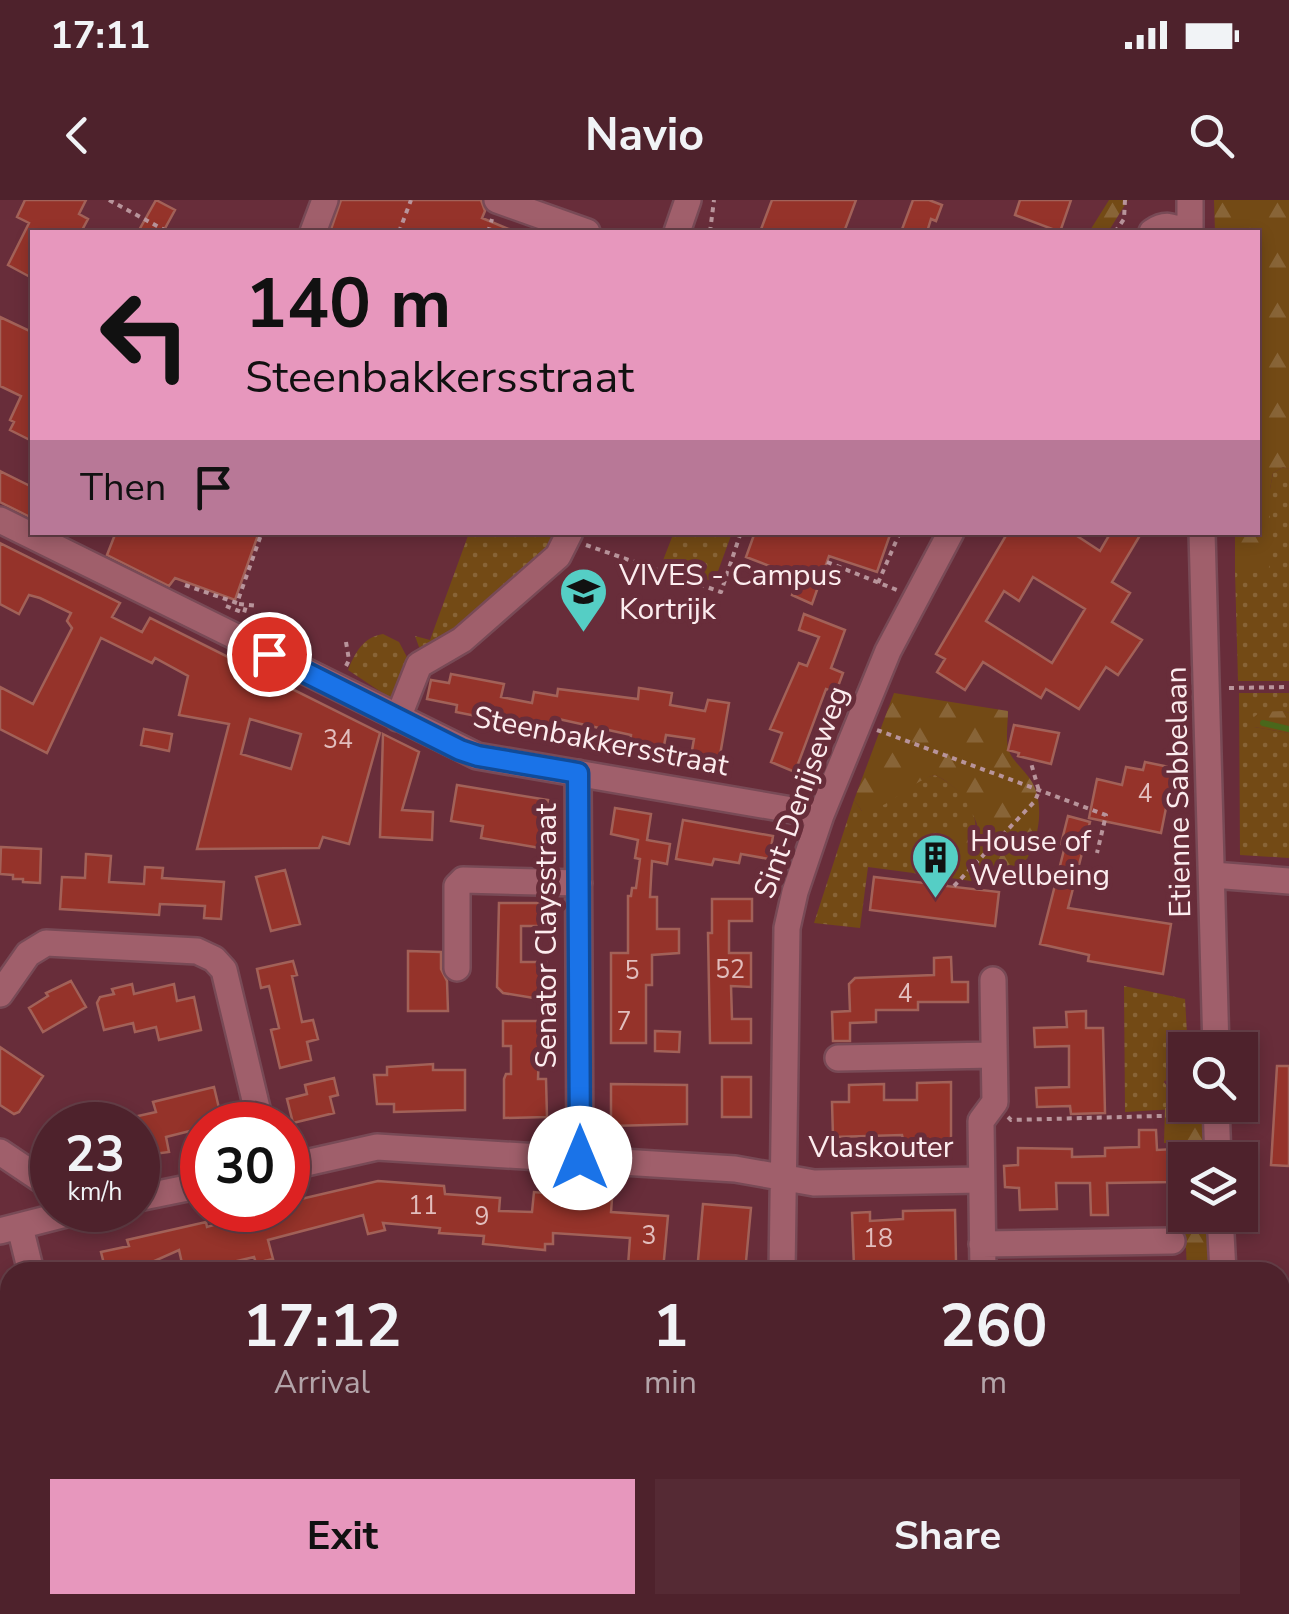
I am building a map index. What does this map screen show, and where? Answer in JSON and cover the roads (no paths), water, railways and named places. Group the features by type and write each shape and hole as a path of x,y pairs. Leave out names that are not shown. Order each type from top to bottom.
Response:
{"street":[{"path":"314,230 325,200"},
{"path":"497,200 581,230"},
{"path":"678,230 688,200"},
{"path":"1188,230 1190,200"},
{"path":"1155,230 1170,226 1182,230"},
{"name":"Steenbakkersstraat","path":"0,520 30,535"},
{"name":"Steenbakkersstraat","path":"30,535 478,756 821,815"},
{"path":"398,718 419,665 462,640 558,556 569,535"},
{"name":"Sint-Denijseweg","path":"782,1262 787,928 795,892 821,815 888,650 949,535"},
{"name":"Etienne Sabbelaan","path":"1202,535 1216,1032"},
{"name":"Senator Claysstraat","path":"578,773 580,1158"},
{"path":"1213,875 1289,880"},
{"path":"457,968 457,886 463,880 579,882"},
{"path":"0,994 28,954 46,943 197,951 214,959 224,970 256,1102"},
{"name":"Vlaskouter","path":"982,1262 982,1121 995,1102 993,980"},
{"path":"838,1058 994,1056"},
{"name":"Vlaskouter","path":"310,1162 377,1147 734,1169 814,1183 980,1180"},
{"path":"0,1152 30,1172"},
{"path":"10,1229 26,1262"},
{"path":"1221,1232 1222,1262"},
{"path":"982,1244 1172,1241"}],"waterway":[{"path":"1263,723 1289,729"}],"place":[{"name":"VIVES - Campus Kortrijk","path":"584,634"},
{"name":"House of Wellbeing","path":"935,900"}]}
